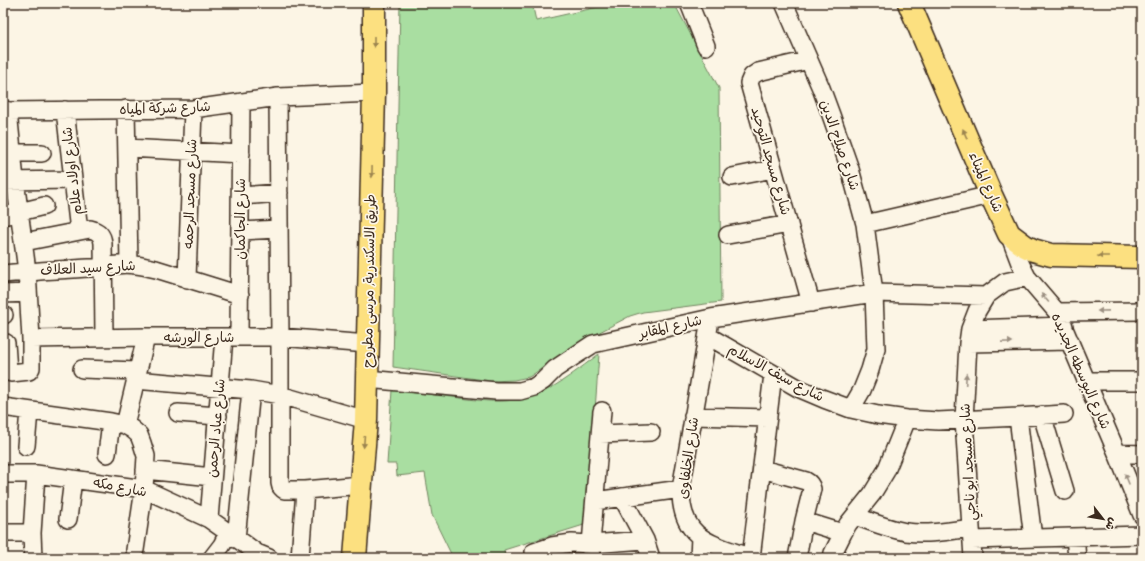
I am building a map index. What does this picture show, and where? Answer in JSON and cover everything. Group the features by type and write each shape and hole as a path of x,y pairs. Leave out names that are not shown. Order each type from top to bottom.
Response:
{"main road":[{"name":"طريق الاسكندرية, مرسى مطروح","path":"355,558 366,420 374,93 374,3"},
{"name":"شارع الميناء","path":"909,3 1009,234 1025,246 1051,255 1142,256"}],"street":[{"path":"689,3 706,46"},
{"name":"شارع صلاح الدين","path":"784,3 821,88 841,142 865,224 874,293 876,349 862,390 851,409"},
{"name":"شارع مسجد التوحيد","path":"809,60 758,72 752,76 749,83 811,303"},
{"name":"شارع شركة المياه","path":"6,110 193,109 278,97 374,93"},
{"path":"278,97 280,483 284,490 305,490 361,485"},
{"name":"شارع الجاكمان","path":"232,336 240,295 241,102"},
{"name":"شارع مسجد الرحمه","path":"187,279 193,109"},
{"path":"6,110 9,149 9,180 20,212 27,272 31,338 30,370 27,372 11,373 8,371 6,343"},
{"name":"شارع اولاد علام","path":"65,110 79,231"},
{"path":"126,110 129,264"},
{"path":"127,148 241,154"},
{"path":"9,149 42,153"},
{"path":"732,177 773,169"},
{"path":"9,180 73,180"},
{"path":"240,196 279,193"},
{"path":"865,224 991,195"},
{"path":"3,216 44,206"},
{"path":"728,235 789,224"},
{"path":"24,242 90,229 101,235 103,243 104,337"},
{"path":"240,231 279,229"},
{"name":"شارع البوسطه الجديده","path":"1009,234 1027,277 1063,326 1142,515"},
{"name":"شارع سيد العلاف","path":"3,274 129,264 156,269 240,295"},
{"name":"شارع مسجد ابو ناجي","path":"973,558 964,420 969,336 977,311 986,296 1005,282 1027,277"},
{"path":"3,294 28,293"},
{"name":"شارع المقابر","path":"367,379 496,391 520,391 543,381 561,365 593,344 711,318 874,293 986,296"},
{"path":"969,336 1063,326 1142,311"},
{"name":"شارع الخلفاوى","path":"711,318 681,489 681,503 684,516 690,527 700,537 719,547 752,558"},
{"name":"شارع الورشه","path":"31,338 232,336 280,337 368,344"},
{"name":"شارع عباد الرحمن","path":"208,518 220,387 232,336"},
{"name":"شارع سيف الاسلام","path":"708,336 798,388 851,409 878,415 938,421 1064,414"},
{"path":"107,454 136,376 146,337"},
{"path":"82,369 280,395 366,420"},
{"path":"752,558 773,374"},
{"path":"1087,381 1142,381"},
{"path":"212,558 222,545 232,536 251,390"},
{"path":"3,407 118,423 132,429 139,435 146,456 144,489 134,550"},
{"path":"26,446 29,411"},
{"path":"591,551 602,411"},
{"path":"178,413 218,416"},
{"path":"693,416 768,418"},
{"path":"1042,416 1065,491"},
{"path":"1018,417 1033,538"},
{"path":"832,558 843,533 872,494 886,471 907,419"},
{"path":"600,434 651,432"},
{"path":"1117,453 1142,454"},
{"path":"762,469 809,482 811,485 812,489 797,558"},
{"path":"145,470 212,477"},
{"name":"شارع مكه","path":"3,474 36,474 144,489 208,518 257,553 269,558"},
{"path":"32,558 36,474"},
{"path":"68,519 73,479"},
{"path":"595,501 681,489"},
{"path":"300,558 305,490"},
{"path":"622,497 645,540 651,558"},
{"path":"855,516 905,532 940,532 1033,538 1142,535"},
{"path":"804,521 843,533"},
{"path":"3,533 32,533"},
{"path":"699,558 700,537"},
{"path":"1075,537 1077,558"},
{"path":"534,552 552,546 572,543 591,551 645,540"}],"green space":[{"path":"400,3 532,3 536,21 616,3 674,3 719,88 721,302 643,312 630,316 575,345 529,377 514,380 491,381 393,367"},
{"path":"599,354 587,524 504,550 505,558 453,558 432,515 425,473 397,476 396,464 387,464 392,390 485,401 517,400 538,394 554,386"}]}
